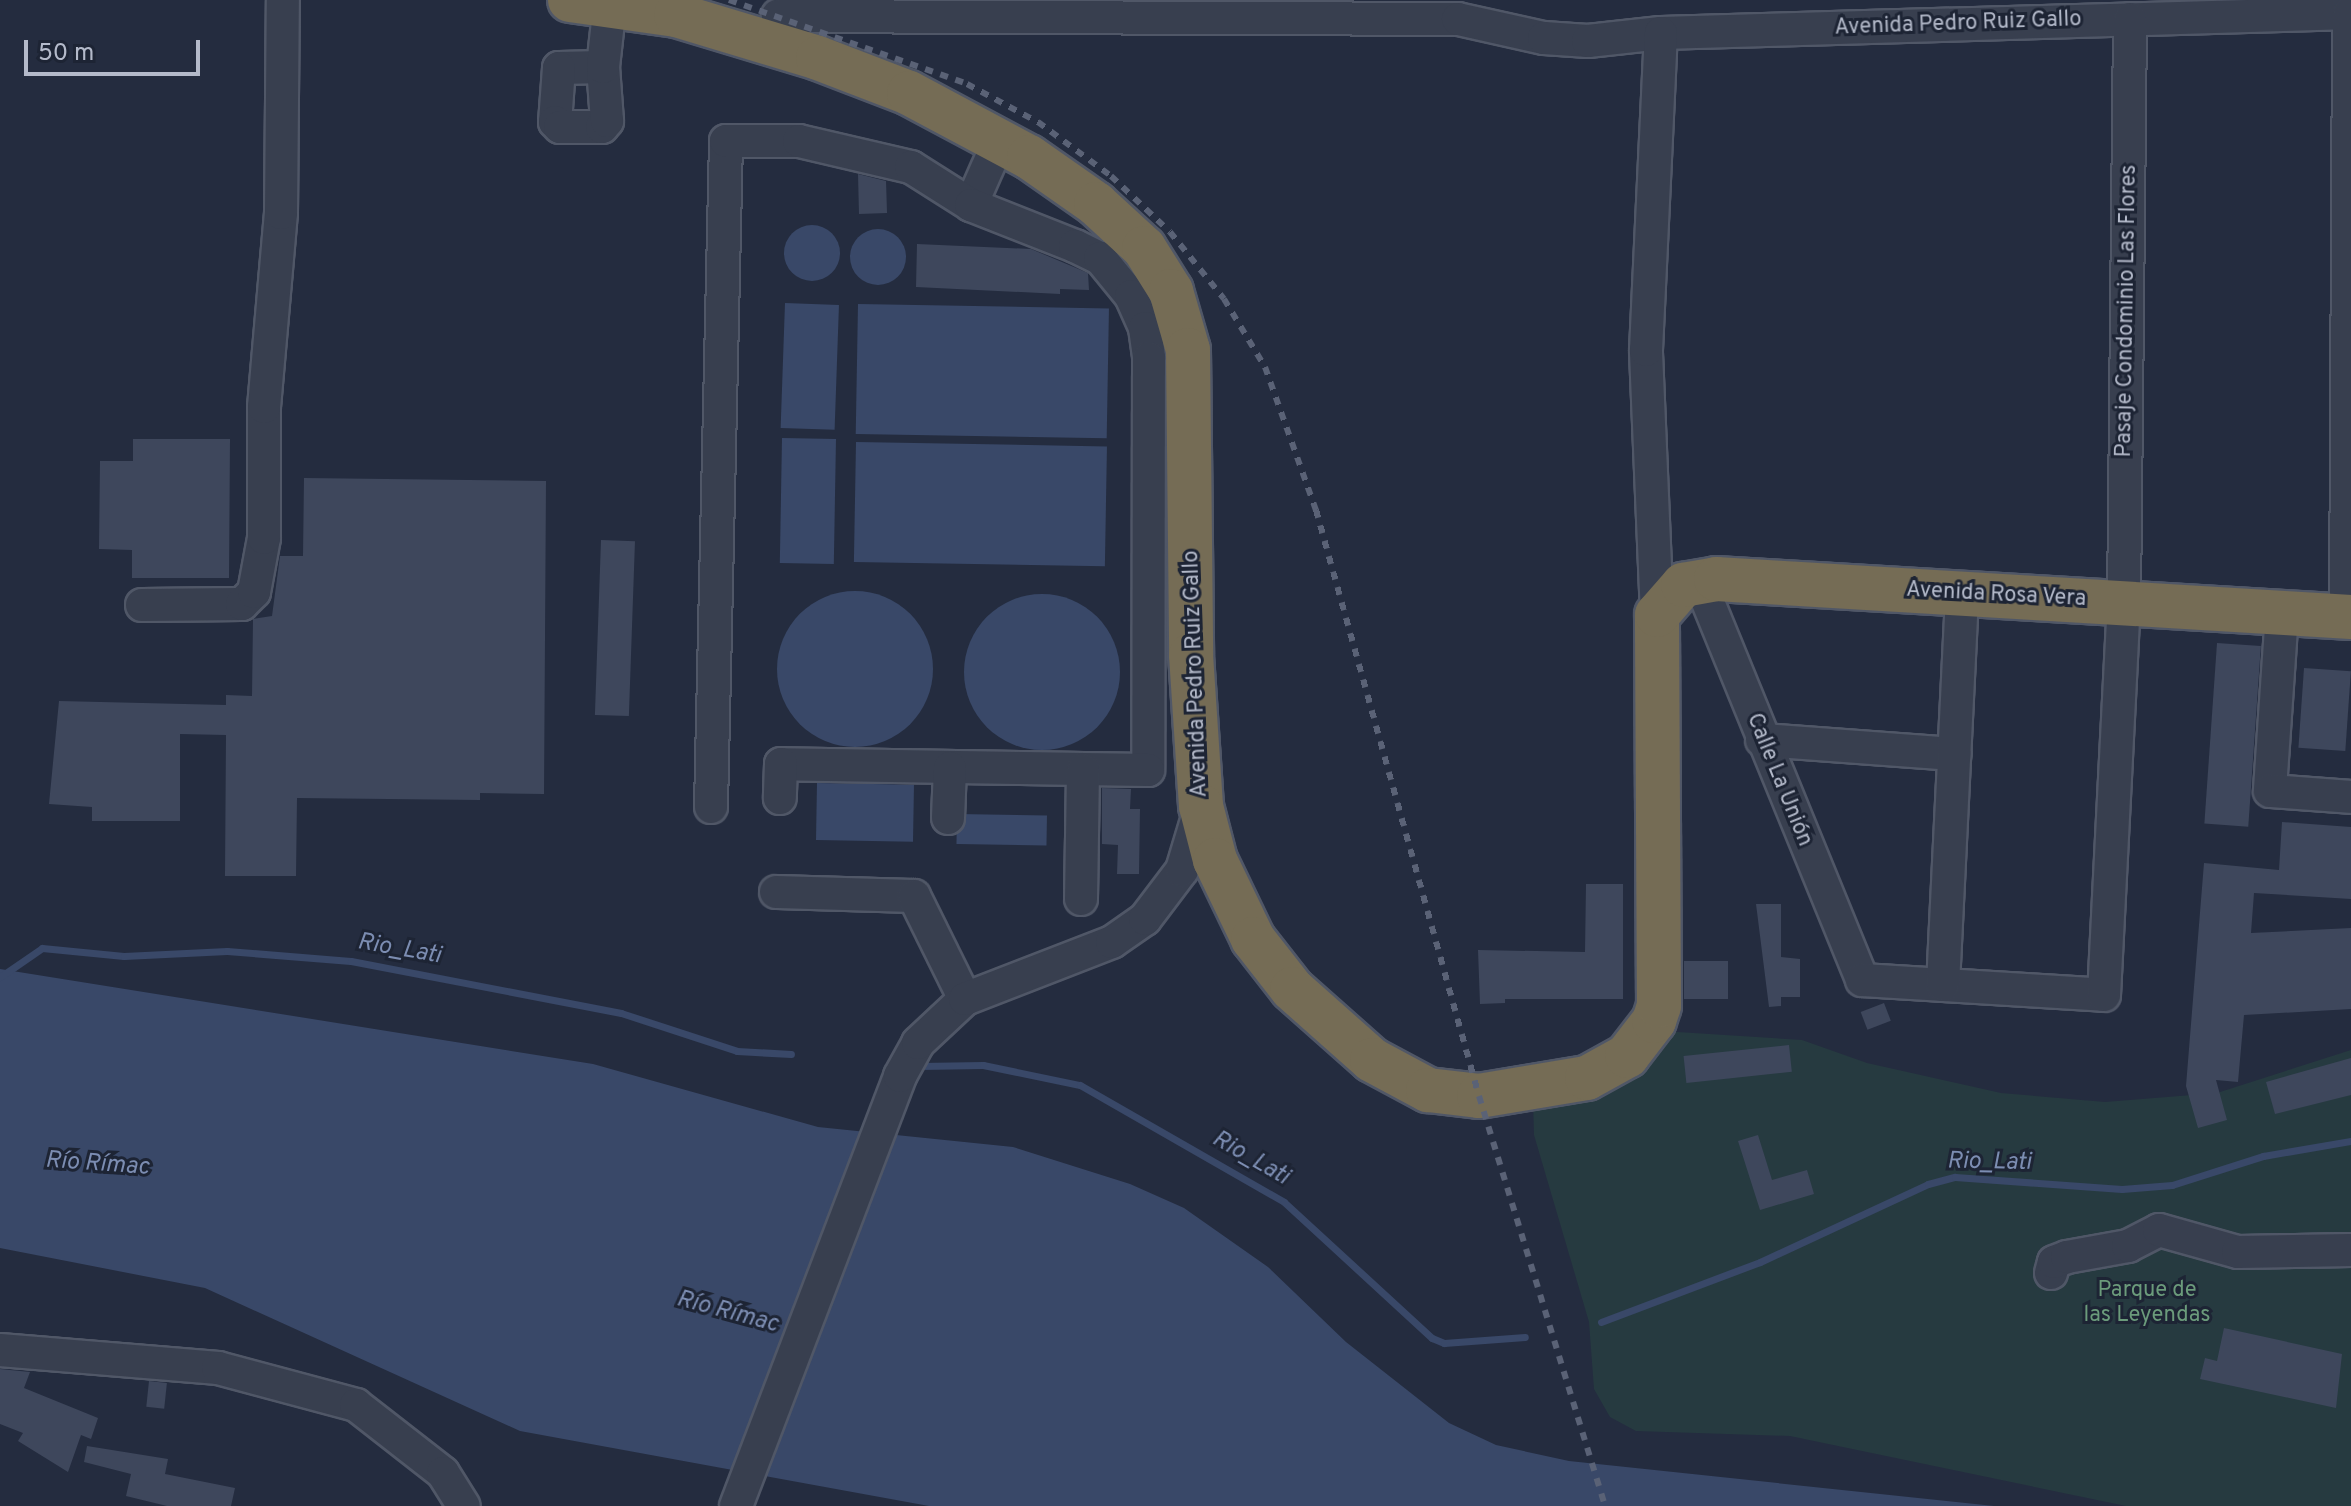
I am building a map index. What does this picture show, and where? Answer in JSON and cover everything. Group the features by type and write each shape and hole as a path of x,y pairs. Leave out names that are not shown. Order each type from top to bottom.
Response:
{"highway":[{"name":"Avenida Pedro Ruiz Gallo","path":"590,2 676,15 784,47 909,93 1000,139 1127,230 1159,269 1179,310 1190,371 1191,655 1201,806 1215,860 1253,939 1292,989 1389,1073 1428,1090 1479,1096 1602,1073 1638,1046 1659,1006 1657,615"},
{"name":"Avenida Rosa Vera","path":"1699,580 2348,616"},
{"path":"1657,615 1672,593 1699,580"}],"street":[{"path":"142,605 242,604 254,592 264,538 264,407 281,213 283,0"},
{"path":"590,2 603,67"},
{"path":"2348,616 2350,13"},
{"name":"Avenida Pedro Ruiz Gallo","path":"784,47 778,16 1458,19 1559,39 1661,33 2350,13"},
{"name":"Pasaje Condominio Las Flores","path":"1943,985 2104,995 2124,603 2130,19"},
{"path":"1657,615 1646,350 1661,33"},
{"path":"971,205 1000,139"},
{"path":"711,807 726,141 799,141 911,167 971,205 1100,258 1131,296 1145,328 1150,384 1148,770 781,764 780,798"},
{"name":"Calle La Unión","path":"1699,580 1862,980 1943,985"},
{"path":"1943,985 1962,593"},
{"path":"2282,613 2270,791 2351,797"},
{"path":"1762,740 1954,754"},
{"path":"948,818 950,768"},
{"path":"1081,899 1083,770"},
{"path":"739,1500 894,1094 918,1043 965,999 1129,931 1158,904 1182,870 1201,806"},
{"path":"776,892 914,896 965,999"},
{"path":"2051,1273 2054,1262 2128,1246 2159,1230 2238,1252 2351,1250"},
{"path":"0,1350 218,1368 356,1405 443,1473 464,1506"}],"green space":[{"name":"Parque de las Leyendas","path":"1662,1031 1802,1040 1867,1063 2001,1093 2105,1102 2217,1093 2351,1050 2351,1506 2126,1506 1790,1436 1636,1431 1610,1417 1594,1389 1589,1322 1534,1135 1533,1101"}],"water":[{"path":"812,225 832,233 840,253 832,273 812,281 792,273 784,253 792,233"},
{"path":"878,229 898,237 906,257 898,277 878,285 858,277 850,257 858,237"},
{"path":"785,303 839,305 835,430 781,428"},
{"path":"858,304 1109,308 1107,438 856,434"},
{"path":"782,438 836,439 834,564 780,563"},
{"path":"856,442 1107,446 1105,566 854,562"},
{"path":"855,591 885,597 910,614 927,639 933,669 927,699 910,724 885,741 855,747 825,741 800,724 783,699 777,669 783,639 800,614 825,597"},
{"path":"1042,594 1072,600 1097,617 1114,642 1120,672 1114,702 1097,727 1072,744 1042,750 1012,744 987,727 970,702 964,672 970,642 987,617 1012,600"},
{"path":"817,783 914,785 913,842 816,840"},
{"path":"957,814 1047,816 1046,846 956,844"},
{"name":"Río Rímac","path":"0,969 593,1064 818,1127 1013,1147 1130,1184 1184,1208 1268,1267 1346,1342 1449,1423 1496,1445 1569,1461 1994,1506 929,1506 520,1431 205,1288 0,1248"}],"building":[{"path":"858,174 886,181 887,213 859,214"},
{"path":"917,244 1031,249 1088,273 1089,290 1060,289 1060,294 916,287"},
{"path":"133,439 230,439 229,578 132,578 132,550 99,549 100,461 133,461"},
{"path":"304,478 546,481 544,794 480,793 480,800 297,798 296,876 225,876 226,735 180,734 180,821 92,821 92,807 49,804 59,701 226,705 226,695 252,696 253,619 272,616 280,556 303,556"},
{"path":"601,540 635,541 629,716 595,715"},
{"path":"2217,643 2261,646 2248,827 2204,824"},
{"path":"2304,668 2351,671 2345,751 2298,748"},
{"path":"1102,788 1131,789 1130,809 1140,809 1139,874 1117,874 1118,845 1102,844"},
{"path":"2282,822 2351,827 2351,899 2254,893 2251,933 2351,928 2351,1009 2244,1015 2238,1082 2216,1080 2227,1120 2198,1128 2186,1086 2204,863 2279,870"},
{"path":"1586,884 1623,884 1623,999 1505,999 1505,1003 1480,1004 1478,950 1585,952"},
{"path":"1756,904 1781,904 1781,957 1800,959 1800,997 1781,997 1781,1006 1769,1007"},
{"path":"1684,961 1728,961 1728,999 1684,999"},
{"path":"1884,1003 1891,1021 1867,1030 1861,1012"},
{"path":"1789,1045 1792,1072 1686,1083 1684,1056"},
{"path":"2351,1058 2351,1095 2275,1114 2266,1082"},
{"path":"1758,1135 1772,1180 1807,1170 1814,1194 1760,1210 1738,1141"},
{"path":"2224,1328 2342,1354 2336,1408 2200,1379 2205,1358 2217,1361"},
{"path":"0,1369 30,1372 24,1388 98,1418 91,1439 81,1435 68,1472 18,1441 23,1433 0,1424"},
{"path":"149,1381 167,1383 164,1409 146,1407"},
{"path":"87,1446 168,1459 165,1474 235,1488 231,1506 167,1506 126,1496 131,1474 84,1462"}],"waterway":[{"name":"Rio_Lati","path":"0,977 42,948 124,956 227,951 351,961 621,1013 737,1051 791,1054"},
{"name":"Rio_Lati","path":"920,1066 983,1065 1080,1085 1284,1202 1432,1338 1444,1343 1525,1337"},
{"name":"Rio_Lati","path":"1601,1322 1760,1262 1928,1184 1955,1177 2122,1189 2172,1185 2263,1156 2351,1141"}],"railway":[{"path":"729,0 967,84 1038,122 1111,176 1170,232 1224,299 1265,367 1316,510 1479,1096 1605,1506"}]}
